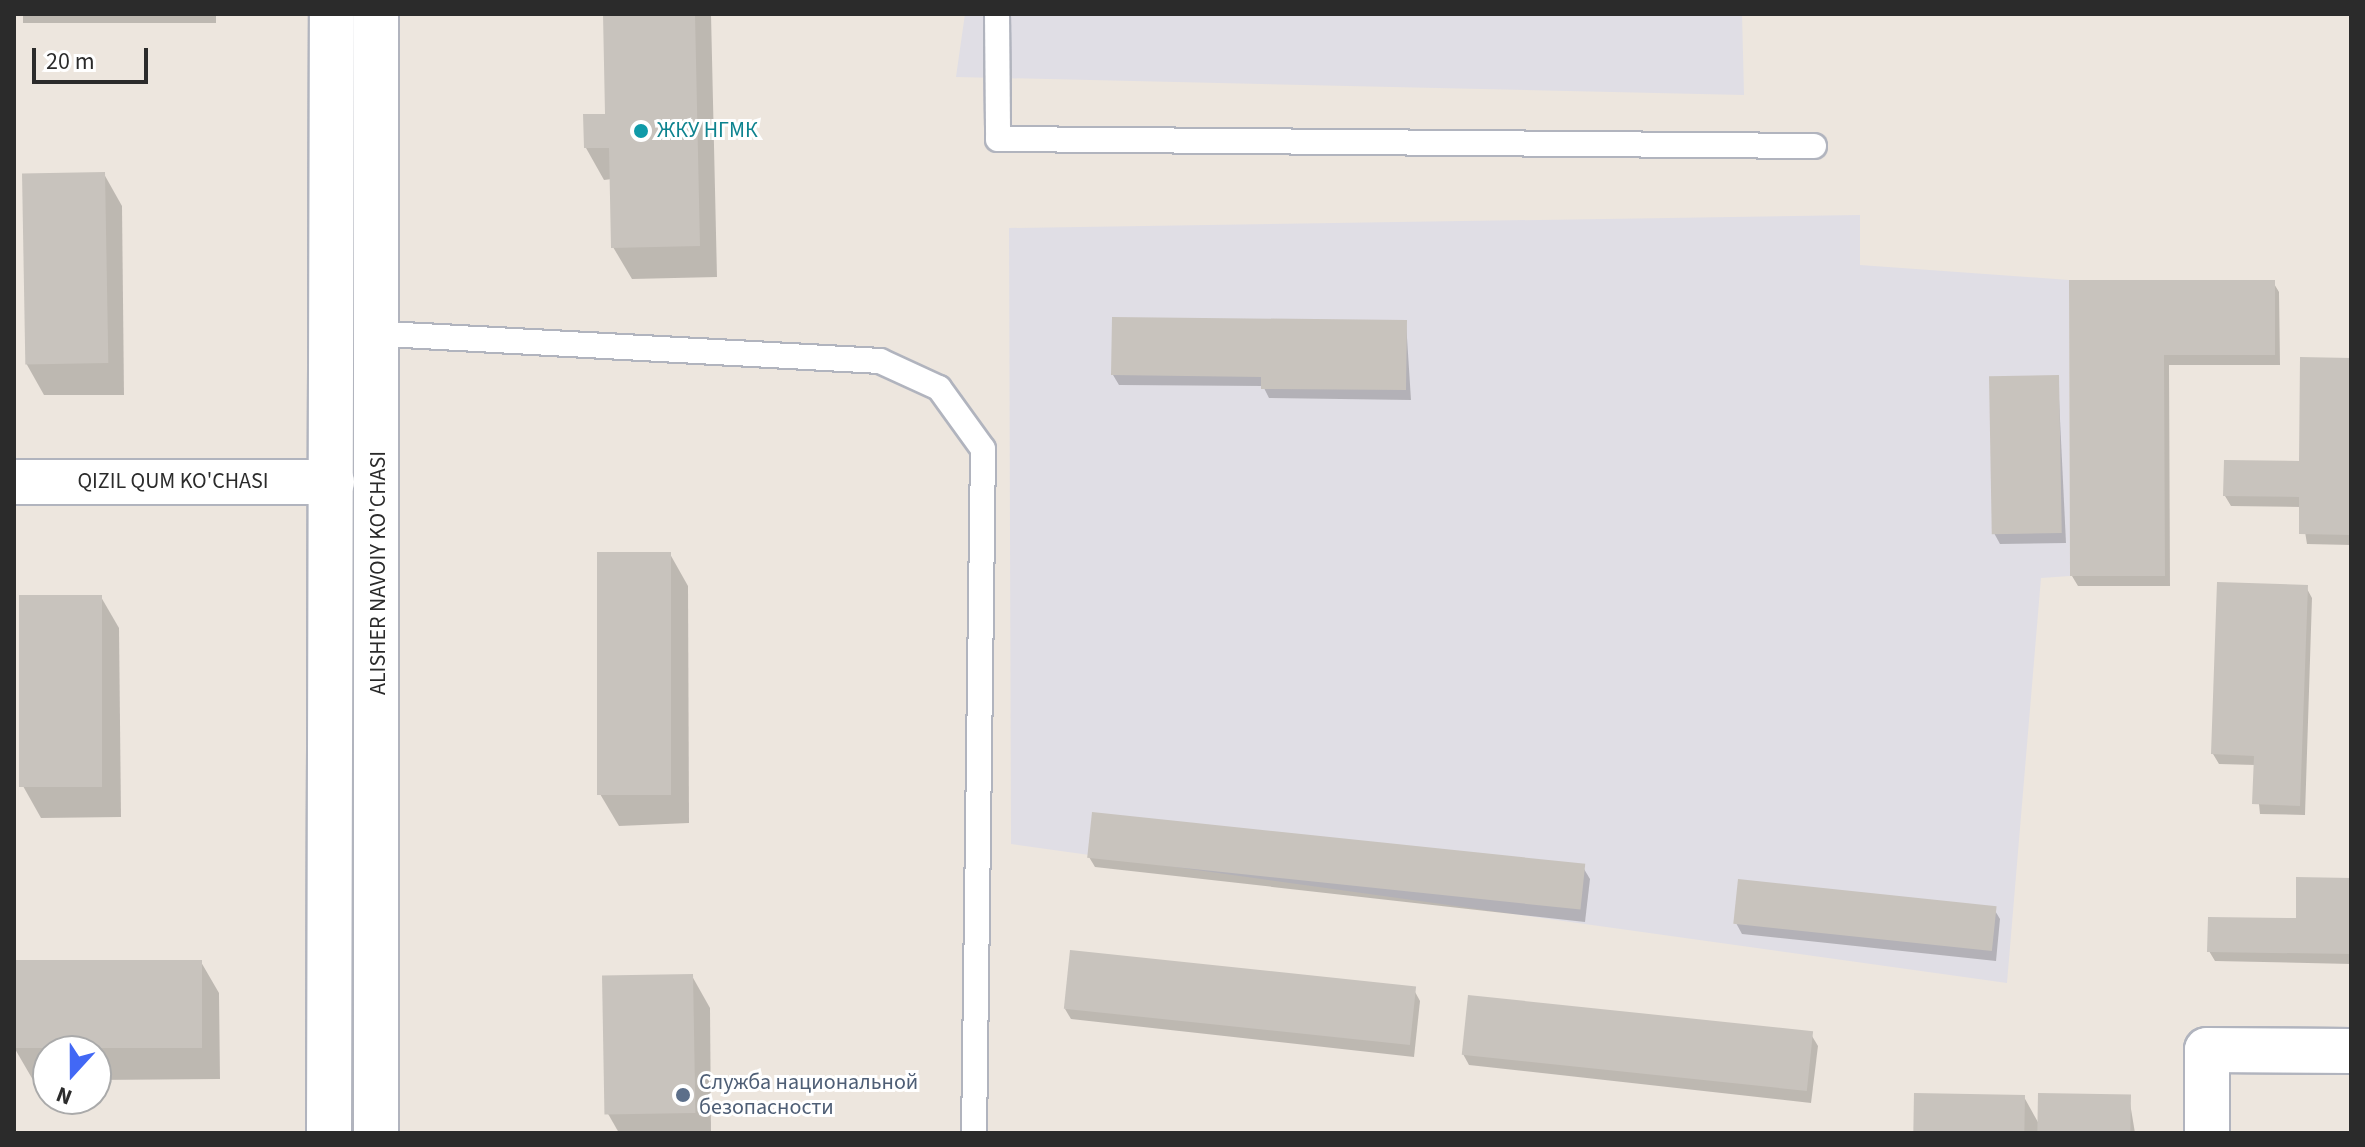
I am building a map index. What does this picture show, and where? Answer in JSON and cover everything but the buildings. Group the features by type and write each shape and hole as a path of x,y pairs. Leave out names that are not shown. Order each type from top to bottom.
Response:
{"main road":[{"path":"329,1133 332,14"},
{"name":"ALISHER NAVOIY KO'CHASI","path":"376,14 379,333 376,1133"},
{"name":"QIZIL QUM KO'CHASI","path":"14,482 332,482"},
{"path":"2207,1133 2207,1050 2351,1051"}],"lane":[{"path":"997,14 998,139 1814,146"},
{"path":"332,331 880,361 939,388 983,449 974,1133"}],"shaded area":[{"path":"965,14 1742,14 1744,95 956,77"},
{"path":"1860,215 1860,265 2069,280 2070,576 2041,578 2007,983 1011,844 1009,228"}],"place":[{"name":"ЖКУ НГМК","path":"641,131"},
{"name":"Служба национальной безопасности","path":"683,1095"}]}
